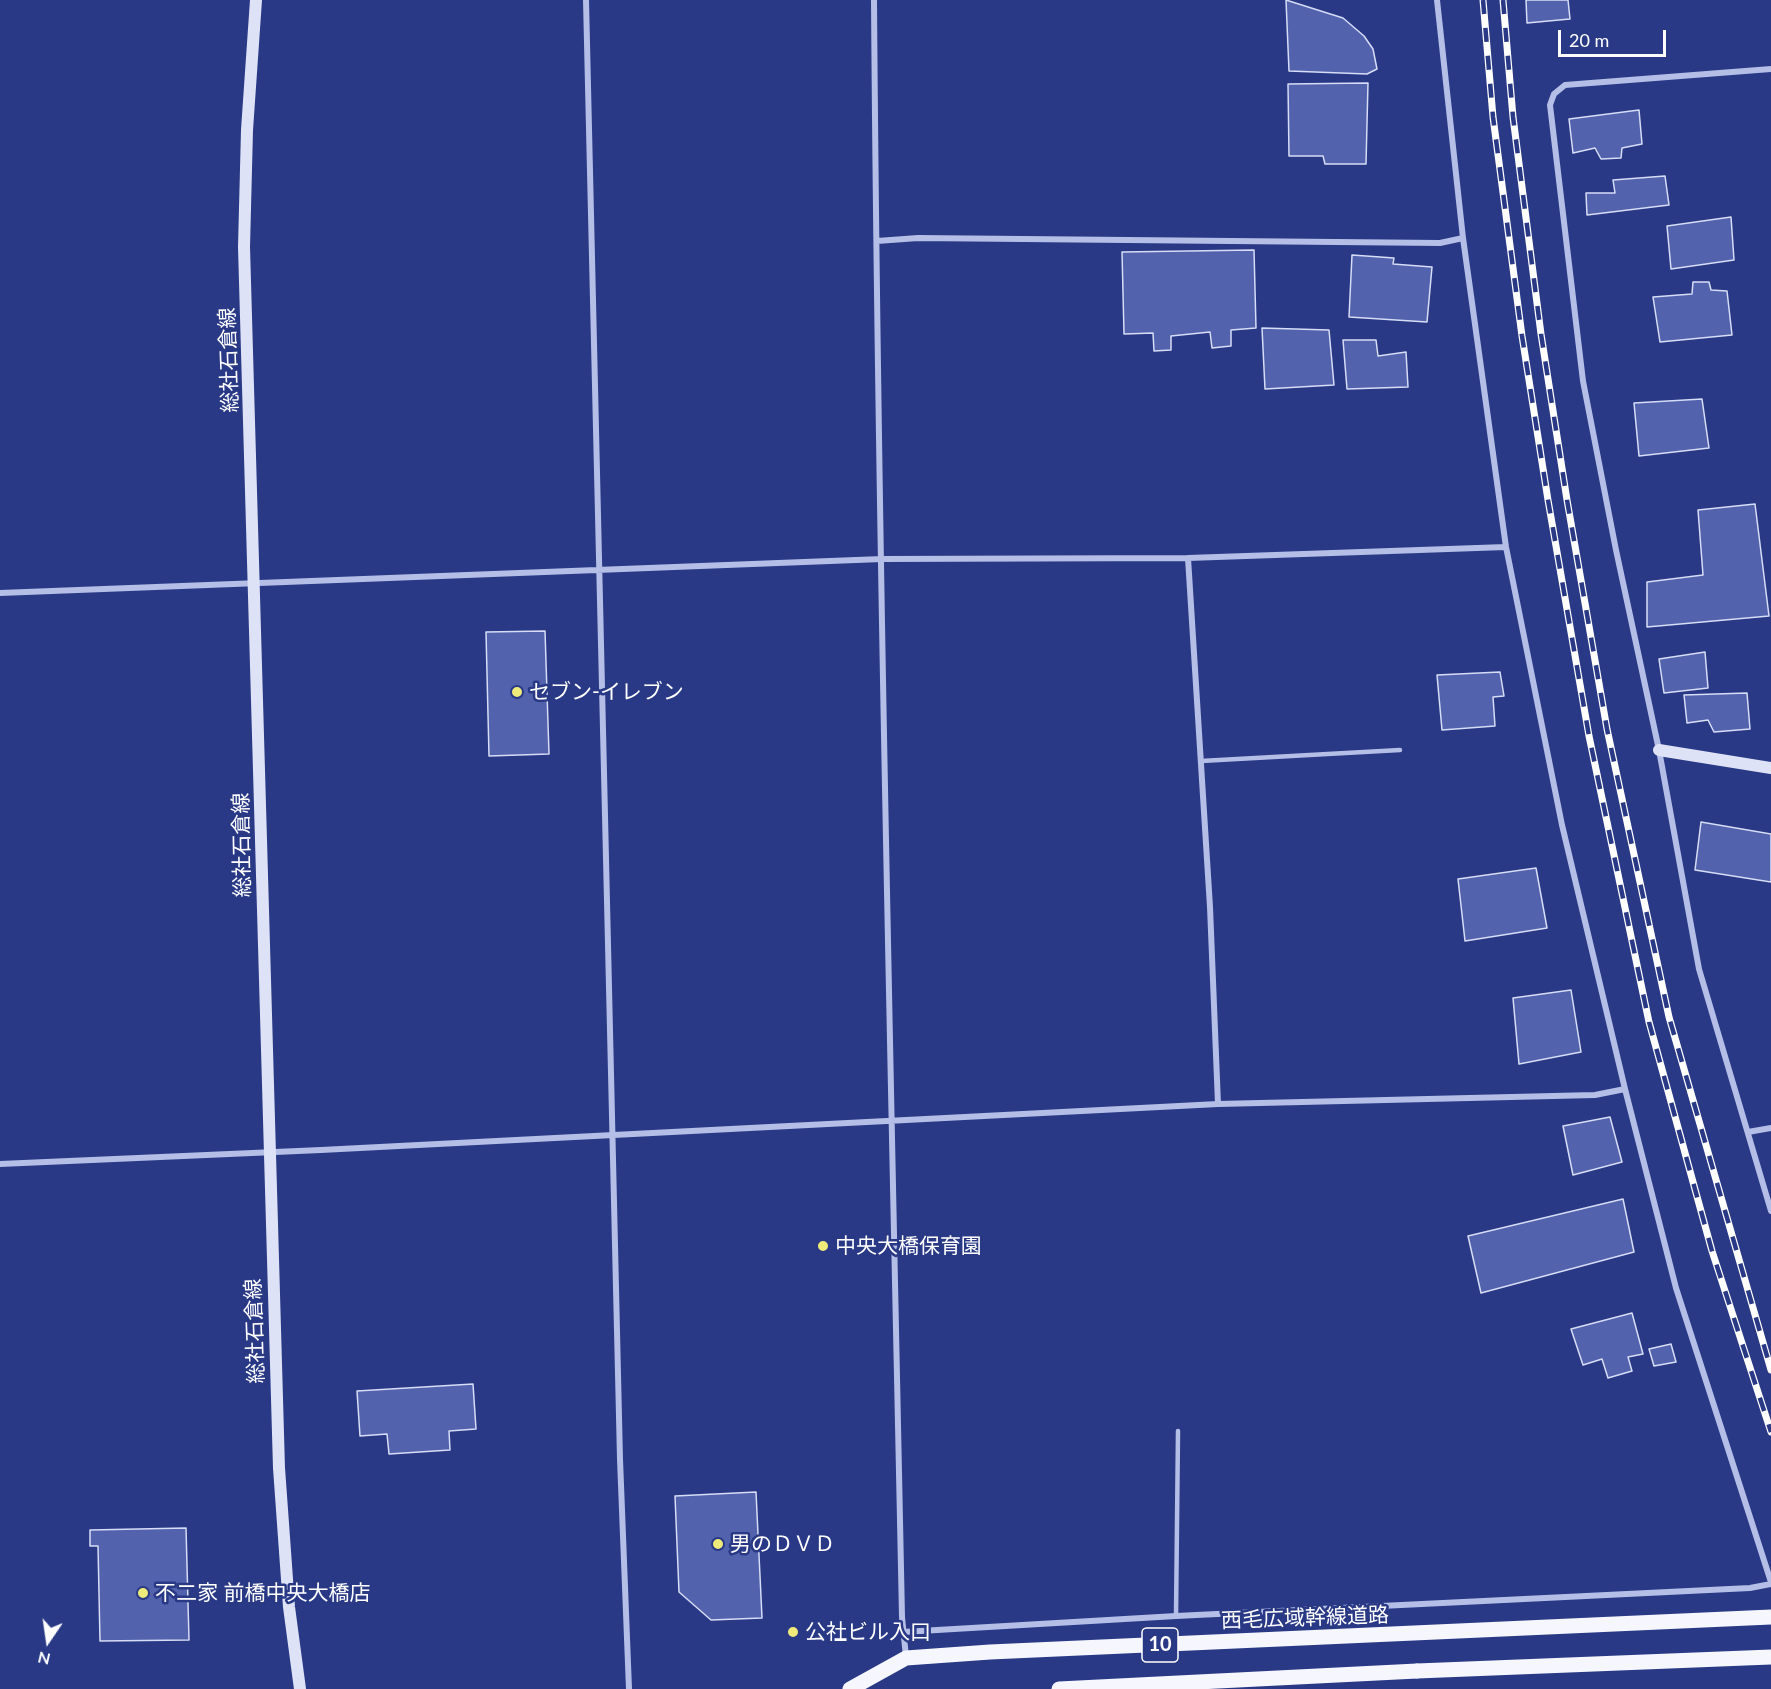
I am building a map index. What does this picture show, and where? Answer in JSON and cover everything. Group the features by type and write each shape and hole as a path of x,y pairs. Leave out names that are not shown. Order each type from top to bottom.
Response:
{"main road":[{"name":"総社石倉線","path":"256,0 247,130 244,247 279,1480 289,1607 300,1689"},
{"path":"1659,750 1771,768"},
{"name":"西毛広域幹線道路","path":"850,1689 906,1658 990,1652 1771,1617"},
{"name":"10","path":"1059,1689 1771,1656"}],"street":[{"path":"586,0 620,1459 629,1689"},
{"path":"874,0 886,867 903,1632 906,1658"},
{"path":"903,1632 1176,1616 1750,1588 1771,1583 1676,1288 1625,1089 1562,825 1506,547 1463,238 1437,0"},
{"path":"1771,69 1565,85 1554,94 1550,105 1583,381 1659,750 1699,969 1771,1211"},
{"path":"877,241 918,238 1440,243 1463,238"},
{"path":"0,592 882,559 1188,558 1506,547"},
{"path":"1188,558 1201,761 1218,1104"},
{"path":"0,1164 1218,1104 1595,1095 1625,1089"},
{"path":"1748,1132 1771,1128"}],"lane":[{"path":"1201,761 1400,750"},
{"path":"1176,1616 1178,1431"}],"building":[{"path":"1286,0 1343,18 1364,36 1373,49 1377,69 1367,74 1289,71"},
{"path":"1526,0 1568,0 1570,19 1527,23"},
{"path":"1368,83 1366,164 1325,164 1323,156 1289,156 1288,84"},
{"path":"1639,110 1642,144 1622,148 1621,158 1601,159 1595,148 1573,153 1569,119"},
{"path":"1665,176 1669,205 1587,215 1586,193 1615,193 1613,180"},
{"path":"1731,217 1734,260 1671,269 1667,226"},
{"path":"1254,250 1256,328 1231,330 1231,346 1212,348 1210,332 1171,336 1171,350 1154,351 1153,333 1124,334 1122,252"},
{"path":"1352,255 1394,258 1393,264 1432,267 1427,322 1349,317"},
{"path":"1693,282 1709,282 1711,290 1727,291 1732,335 1660,342 1653,297 1692,294"},
{"path":"1262,328 1329,330 1334,385 1265,389"},
{"path":"1343,340 1376,340 1378,356 1406,352 1408,387 1347,389"},
{"path":"1702,399 1709,448 1639,456 1634,403"},
{"path":"1755,504 1769,616 1647,627 1647,582 1703,575 1698,510"},
{"path":"545,631 549,754 489,756 486,632"},
{"path":"1705,652 1708,688 1664,693 1659,659"},
{"path":"1500,672 1504,696 1493,697 1495,726 1442,730 1437,675"},
{"path":"1747,693 1750,729 1714,732 1708,720 1687,723 1684,695"},
{"path":"1701,822 1771,834 1771,882 1695,870"},
{"path":"1536,868 1547,928 1465,941 1458,879"},
{"path":"1571,990 1581,1052 1519,1064 1513,998"},
{"path":"1610,1117 1622,1162 1573,1175 1563,1126"},
{"path":"1623,1199 1634,1252 1481,1293 1468,1236"},
{"path":"1632,1313 1643,1354 1628,1357 1632,1371 1608,1378 1602,1359 1583,1365 1571,1329"},
{"path":"1671,1344 1676,1362 1654,1366 1649,1349"},
{"path":"473,1384 476,1429 449,1431 450,1450 389,1454 387,1434 360,1436 357,1391"},
{"name":"男のＤＶＤ","path":"756,1492 762,1618 711,1620 679,1592 675,1496"},
{"name":"不二家 前橋中央大橋店","path":"186,1528 189,1640 100,1641 98,1546 90,1546 90,1530"}],"railway":[{"path":"1483,0 1493,117 1522,336 1589,736 1649,1022 1712,1251 1771,1432"},
{"path":"1503,0 1513,117 1541,334 1607,729 1669,1017 1771,1370"}],"place":[{"name":"セブン-イレブン","path":"517,692"},
{"name":"中央大橋保育園","path":"823,1246"},
{"name":"男のＤＶＤ","path":"718,1544"},
{"name":"不二家 前橋中央大橋店","path":"143,1593"},
{"name":"公社ビル入口","path":"793,1632"}]}
